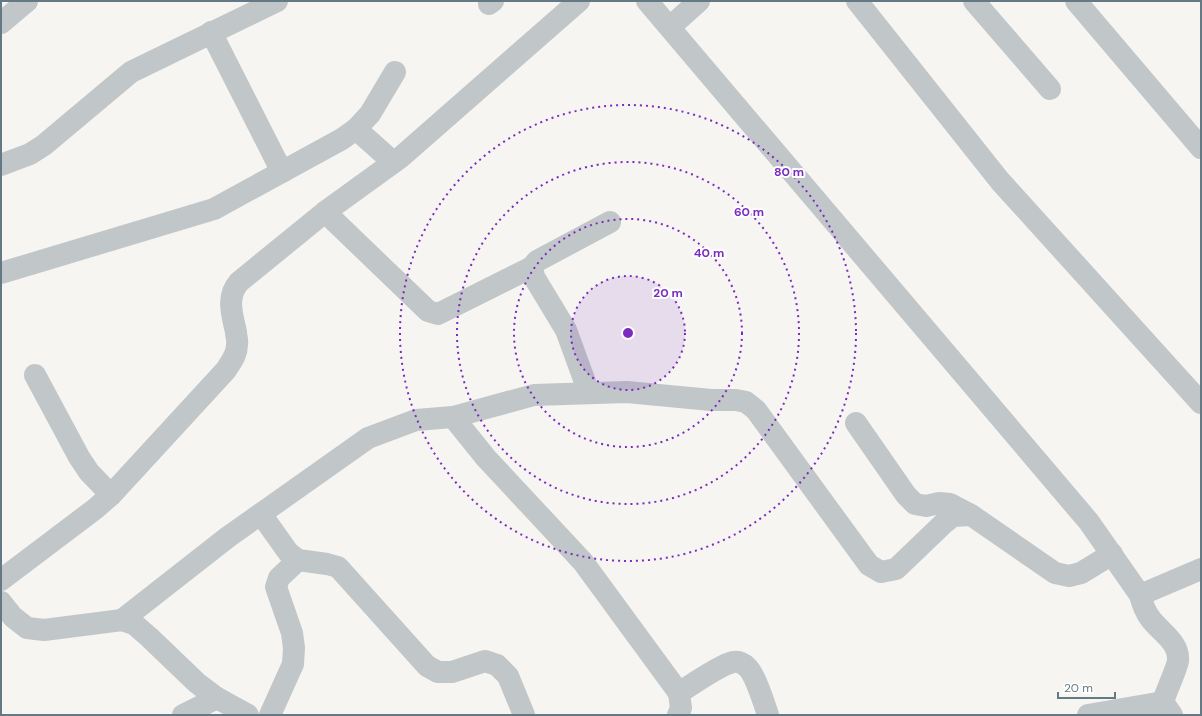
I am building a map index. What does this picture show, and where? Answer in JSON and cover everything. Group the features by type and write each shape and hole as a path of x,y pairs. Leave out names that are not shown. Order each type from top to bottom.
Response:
{"street":[{"path":"1,23 27,1"},
{"path":"1,166 30,154 44,145 131,72 277,1"},
{"path":"1,580 95,509 111,495 226,370 235,357 238,344 232,316 231,297 234,288 325,212 393,162 579,1"},
{"path":"648,1 1089,522 1140,595 1144,609 1150,618 1169,638 1176,649 1178,661 1167,709 1088,715"},
{"path":"670,27 699,1"},
{"path":"857,1 1000,181 1201,403"},
{"path":"974,1 1050,89"},
{"path":"1076,1 1201,148"},
{"path":"211,32 282,172"},
{"path":"1,273 214,209 342,139 356,129 370,114 395,72"},
{"path":"356,129 393,162"},
{"path":"325,212 428,311 438,314 532,267 537,262 610,222"},
{"path":"532,267 534,277 566,330 589,393"},
{"path":"35,375 79,457 90,472 111,495"},
{"path":"122,620 228,537 368,438 416,420 453,417 534,396 627,392 746,402 756,410 869,565 881,572 896,569 944,522 954,516 971,515"},
{"path":"453,417 486,458 583,562 679,693 681,708 678,715"},
{"path":"856,423 906,495 915,504 926,506 939,503 950,504 971,515 1056,573 1069,576 1081,573 1112,554"},
{"path":"261,514 288,552 298,560 327,564 338,568 427,666 438,672 452,672 484,661 497,665 508,676 524,715"},
{"path":"270,715 293,664 294,648 292,633 276,588 279,578 298,560"},
{"path":"1140,595 1201,569"},
{"path":"1,602 13,617 27,628 44,630 122,620 134,624 149,636 197,683 217,698 248,715"},
{"path":"679,693 724,665 734,662 742,662 748,667 753,676 768,715"},
{"path":"183,715 217,698"}]}
